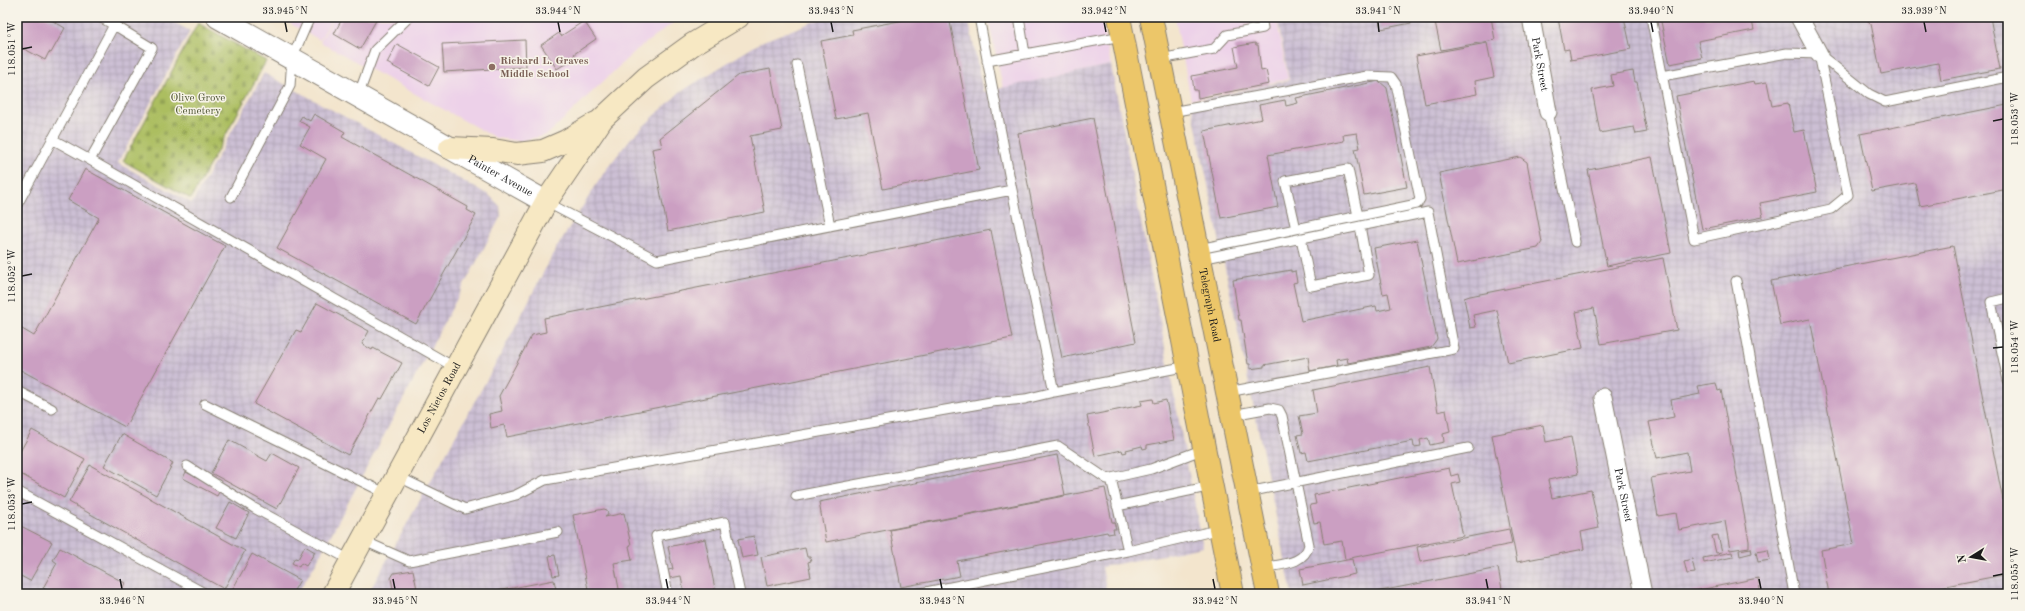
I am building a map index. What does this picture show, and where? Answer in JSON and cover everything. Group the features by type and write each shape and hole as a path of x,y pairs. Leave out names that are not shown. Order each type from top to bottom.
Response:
{"main road":[{"path":"546,202 602,120 646,78 693,44 738,17"},
{"name":"Telegraph Road","path":"1152,17 1268,594"},
{"path":"1121,26 1233,594"},
{"path":"450,148 493,150 517,154 543,151 566,142 602,120"},
{"name":"Los Nietos Road","path":"332,594 546,202"},
{"path":"1204,448 1238,442"}],"street":[{"name":"Painter Avenue","path":"218,17 546,202"},
{"name":"Park Street","path":"1531,17 1548,112"},
{"path":"1799,17 1819,54"},
{"name":"Park Street","path":"1603,397 1643,594"}],"lane":[{"path":"90,160 152,48 116,21 100,17"},
{"path":"231,197 290,86 292,58 310,17"},
{"path":"358,96 375,50 409,17"},
{"path":"979,17 1012,190 1054,392"},
{"path":"1019,17 1025,54"},
{"path":"1160,59 1214,49 1228,35 1263,28 1261,17"},
{"path":"1651,17 1694,240 1831,209 1848,195 1819,54"},
{"path":"17,205 116,21"},
{"path":"987,61 1025,54 1121,26"},
{"path":"1662,76 1787,53 1819,54 1870,94 1885,102 2008,77"},
{"path":"797,65 830,226"},
{"path":"1171,112 1367,76 1391,77 1396,84 1420,199 1417,204 1296,229 1200,254"},
{"path":"1548,112 1575,242"},
{"path":"52,139 456,368"},
{"path":"1296,229 1285,181 1348,169 1358,216"},
{"path":"546,202 657,260 1012,190"},
{"path":"1200,254 1301,238 1428,212 1454,349 1228,392"},
{"path":"1301,238 1311,286 1369,275 1360,226"},
{"path":"1736,281 1794,594"},
{"path":"2008,298 1991,302 2008,380"},
{"path":"205,404 392,485 465,509 516,495 545,480 991,402 1025,399 1188,366"},
{"path":"17,391 52,409"},
{"path":"1232,415 1270,408 1279,410 1282,416 1309,545 1307,553 1300,560 1263,568"},
{"path":"796,496 1058,446 1107,479 1152,469 1204,448"},
{"path":"1248,492 1468,448"},
{"path":"187,466 254,508 350,560"},
{"path":"1111,478 1116,506 1128,551"},
{"path":"1116,506 1212,486"},
{"path":"17,491 206,594"},
{"path":"668,594 656,536 725,522 740,594"},
{"path":"916,594 1128,551 1221,530"},
{"path":"362,540 409,561 558,532"}],"shaded area":[{"path":"17,17 164,17 190,31 118,163 192,203 264,73 489,195 500,206 501,216 317,561 297,594 17,594"},
{"path":"278,17 333,17 320,40"},
{"name":"Richard L. Graves Middle School","path":"334,17 681,17 635,51 547,135 520,141 496,138 320,42"},
{"path":"826,17 968,17 983,92 1111,65 1203,547 1102,567 1107,594 368,594 501,354 555,250 605,171 631,138 679,93 727,63 763,41"},
{"path":"988,17 1101,17 1111,65 1003,88"},
{"path":"1175,17 1276,17 1288,79 1191,100"},
{"path":"1277,17 2008,17 2008,594 1292,594 1191,102 1289,80"}],"green space":[{"name":"Olive Grove Cemetery","path":"198,23 266,61 191,199 123,161"}],"building":[{"path":"17,17 46,17 65,28 51,53 49,52 45,60 17,45"},
{"path":"343,17 378,17 360,49 334,34"},
{"path":"920,17 949,17 979,170 883,189 868,113 836,119 821,41 853,35 852,30"},
{"path":"1067,17 1081,17 1081,18 1068,20"},
{"path":"1298,17 1309,17 1309,18 1299,20"},
{"path":"1378,17 1410,17 1411,23 1381,29"},
{"path":"1434,17 1491,17 1495,40 1441,50"},
{"path":"1624,17 1631,49 1571,60 1569,49 1564,50 1558,18"},
{"path":"1660,17 1751,17 1754,30 1698,41 1702,58 1670,64"},
{"path":"1864,17 1990,17 2000,69 1941,80 1938,63 1881,74 1871,24"},
{"path":"584,21 596,39 574,54 576,57 557,69 541,45 559,33 561,36"},
{"path":"525,40 526,67 444,72 442,44"},
{"path":"1255,43 1258,45 1261,71 1266,70 1269,84 1198,98 1197,90 1194,90 1192,76 1238,67 1234,47"},
{"path":"1487,43 1494,77 1475,81 1477,94 1425,104 1416,56"},
{"path":"397,44 439,67 429,86 387,63"},
{"path":"770,69 782,130 750,136 765,212 668,231 652,149 662,147 660,138 739,75"},
{"path":"1633,71 1635,82 1637,82 1647,132 1636,134 1634,127 1600,133 1592,90 1613,86 1611,75"},
{"path":"1379,81 1387,88 1407,187 1364,195 1355,149 1360,148 1357,133 1343,135 1344,141 1268,155 1278,207 1221,218 1204,131 1262,119 1259,105 1285,100 1286,106 1298,103 1296,98"},
{"path":"1754,81 1755,84 1767,82 1772,106 1788,103 1794,132 1804,130 1817,192 1760,203 1763,217 1702,229 1676,96"},
{"path":"2007,105 2008,189 1920,206 1915,183 1872,191 1860,134"},
{"path":"314,114 345,132 342,137 468,207 467,210 476,215 416,324 277,248 326,159 300,144 310,127 299,121 302,116 310,121"},
{"path":"1093,118 1136,342 1062,358 1018,133"},
{"path":"1520,157 1527,162 1542,242 1538,248 1457,264 1439,173"},
{"path":"1652,157 1671,253 1607,266 1588,170"},
{"path":"85,169 225,246 125,427 17,368 17,326 34,336 99,218 68,200"},
{"path":"991,230 1012,338 507,437 504,425 491,428 489,414 502,411 499,396 532,335 546,332 544,318"},
{"path":"1417,240 1437,339 1431,347 1348,363 1347,358 1336,360 1337,366 1310,371 1308,357 1250,369 1241,320 1239,320 1233,280 1291,270 1291,272 1295,271 1297,282 1293,283 1301,321 1376,306 1377,311 1391,308 1388,293 1383,294 1374,248"},
{"path":"1953,246 2008,526 2008,574 1904,594 1829,594 1821,550 1854,544 1810,319 1780,325 1771,281"},
{"path":"1663,258 1677,330 1601,344 1594,308 1576,312 1583,348 1508,363 1497,310 1473,315 1476,327 1470,328 1464,298"},
{"path":"317,303 369,331 362,344 402,363 382,399 379,398 348,455 254,404 296,330 301,332"},
{"path":"1430,367 1438,412 1446,410 1450,432 1443,434 1444,442 1430,445 1428,438 1420,440 1421,446 1414,447 1413,441 1308,461 1306,452 1301,453 1297,435 1303,434 1299,416 1317,413 1313,390"},
{"path":"1716,383 1718,391 1721,390 1749,541 1749,547 1730,550 1725,521 1679,530 1676,513 1658,516 1651,478 1690,471 1687,452 1657,458 1649,422 1674,417 1671,400 1700,394 1698,386"},
{"path":"1153,399 1154,403 1166,400 1174,440 1147,445 1147,448 1143,449 1142,446 1126,450 1127,452 1123,453 1122,450 1095,456 1087,416 1142,405 1141,401"},
{"path":"1543,425 1546,442 1571,437 1578,474 1548,480 1552,498 1591,490 1599,528 1581,532 1584,549 1517,562 1492,435"},
{"path":"32,430 85,459 64,498 17,472 17,457"},
{"path":"122,434 173,463 156,495 104,466"},
{"path":"229,440 267,461 272,453 299,468 277,509 211,473"},
{"path":"1057,455 1065,495 826,542 819,502"},
{"path":"90,465 245,551 224,589 69,502"},
{"path":"1449,468 1451,476 1458,474 1460,482 1452,484 1463,536 1345,559 1342,541 1324,544 1320,522 1314,523 1310,505 1316,504 1314,495"},
{"path":"186,472 220,490 217,496 183,478"},
{"path":"1105,488 1112,522 1114,522 1116,529 1113,529 1114,533 1108,534 1107,532 957,561 960,576 901,587 890,530"},
{"path":"230,502 249,513 236,538 216,528"},
{"path":"604,509 607,510 608,515 605,517 624,513 631,545 629,546 632,560 614,563 620,594 589,594 573,515"},
{"path":"19,525 52,542 30,581 17,574 17,530"},
{"path":"1509,529 1512,544 1420,562 1417,547"},
{"path":"1718,535 1722,552 1716,553 1712,536"},
{"path":"754,536 758,555 742,558 738,539"},
{"path":"705,539 716,594 684,594 681,576 670,578 668,570 673,569 668,547"},
{"path":"305,546 315,552 306,566 301,563 299,567 292,563 295,558 298,559"},
{"path":"60,548 125,583 119,594 53,594 43,588 57,563 53,560"},
{"path":"805,548 807,557 810,557 811,561 808,562 811,577 767,586 761,557"},
{"path":"1751,548 1752,553 1740,556 1739,550"},
{"path":"1768,550 1770,560 1758,562 1756,552"},
{"path":"1732,552 1733,557 1704,563 1703,558"},
{"path":"252,554 300,580 292,594 230,594"},
{"path":"555,555 559,575 553,576 549,556"},
{"path":"1352,559 1355,574 1303,585 1300,569"},
{"path":"1692,559 1695,573 1687,574 1684,561"},
{"path":"1498,568 1503,594 1370,594 1370,593"},
{"path":"413,570 418,594 394,594 391,578 394,573"},
{"path":"1758,578 1761,594 1684,594 1684,593"},
{"path":"554,580 557,594 486,594 486,593"},
{"path":"795,588 796,594 782,594 781,592"},
{"path":"138,590 146,594 136,594"}],"place":[{"name":"Richard L. Graves Middle School","path":"492,67"}]}
